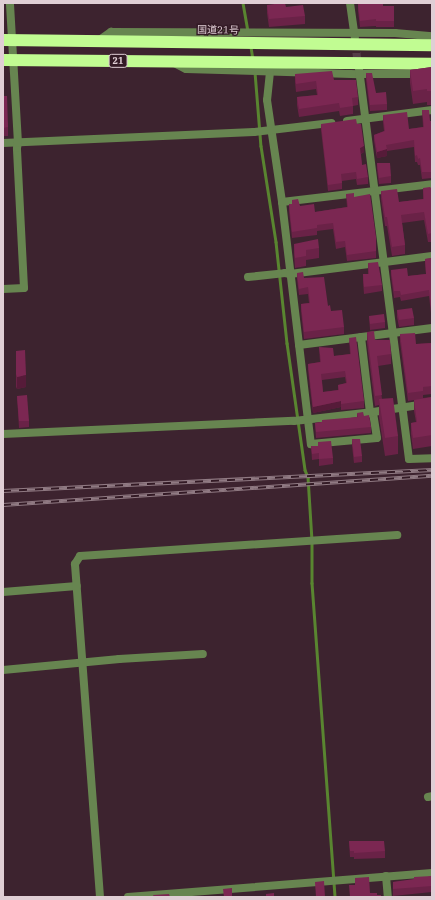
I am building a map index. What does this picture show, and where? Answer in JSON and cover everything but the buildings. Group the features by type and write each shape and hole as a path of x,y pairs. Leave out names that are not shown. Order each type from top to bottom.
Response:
{"highway":[{"name":"国道21号","path":"7,40 232,43 256,38 432,46"},
{"name":"21","path":"8,60 432,64"}],"street":[{"path":"3,289 24,288 17,148 18,143 7,40 10,3"},
{"path":"350,3 354,36"},
{"path":"98,41 111,32 242,32 256,38 354,36 395,33 432,36"},
{"path":"172,61 186,69 270,72 432,74"},
{"path":"270,72 267,100 268,131 282,202 287,274 299,345 306,419 311,444 377,438 371,412 361,337"},
{"path":"359,72 376,191 383,263 394,333 409,459 432,458"},
{"path":"3,144 268,131 432,110"},
{"path":"282,202 432,184"},
{"path":"248,277 287,274 432,256"},
{"path":"299,345 432,328"},
{"path":"3,434 294,421 432,403"},
{"path":"100,897 75,564 80,556 397,535"},
{"path":"3,592 77,586"},
{"path":"3,670 203,654"},
{"path":"128,897 212,894 386,876 432,873"},
{"path":"386,876 388,897"}],"waterway":[{"path":"243,3 248,30"},
{"path":"251,47 253,60"},
{"path":"255,72 261,146 276,242 287,343 305,470 308,477 312,540 312,583 335,897"}],"tunnel":[{"path":"355,41 358,67"}],"railway":[{"path":"3,491 432,470"},
{"path":"3,505 432,476"}]}
